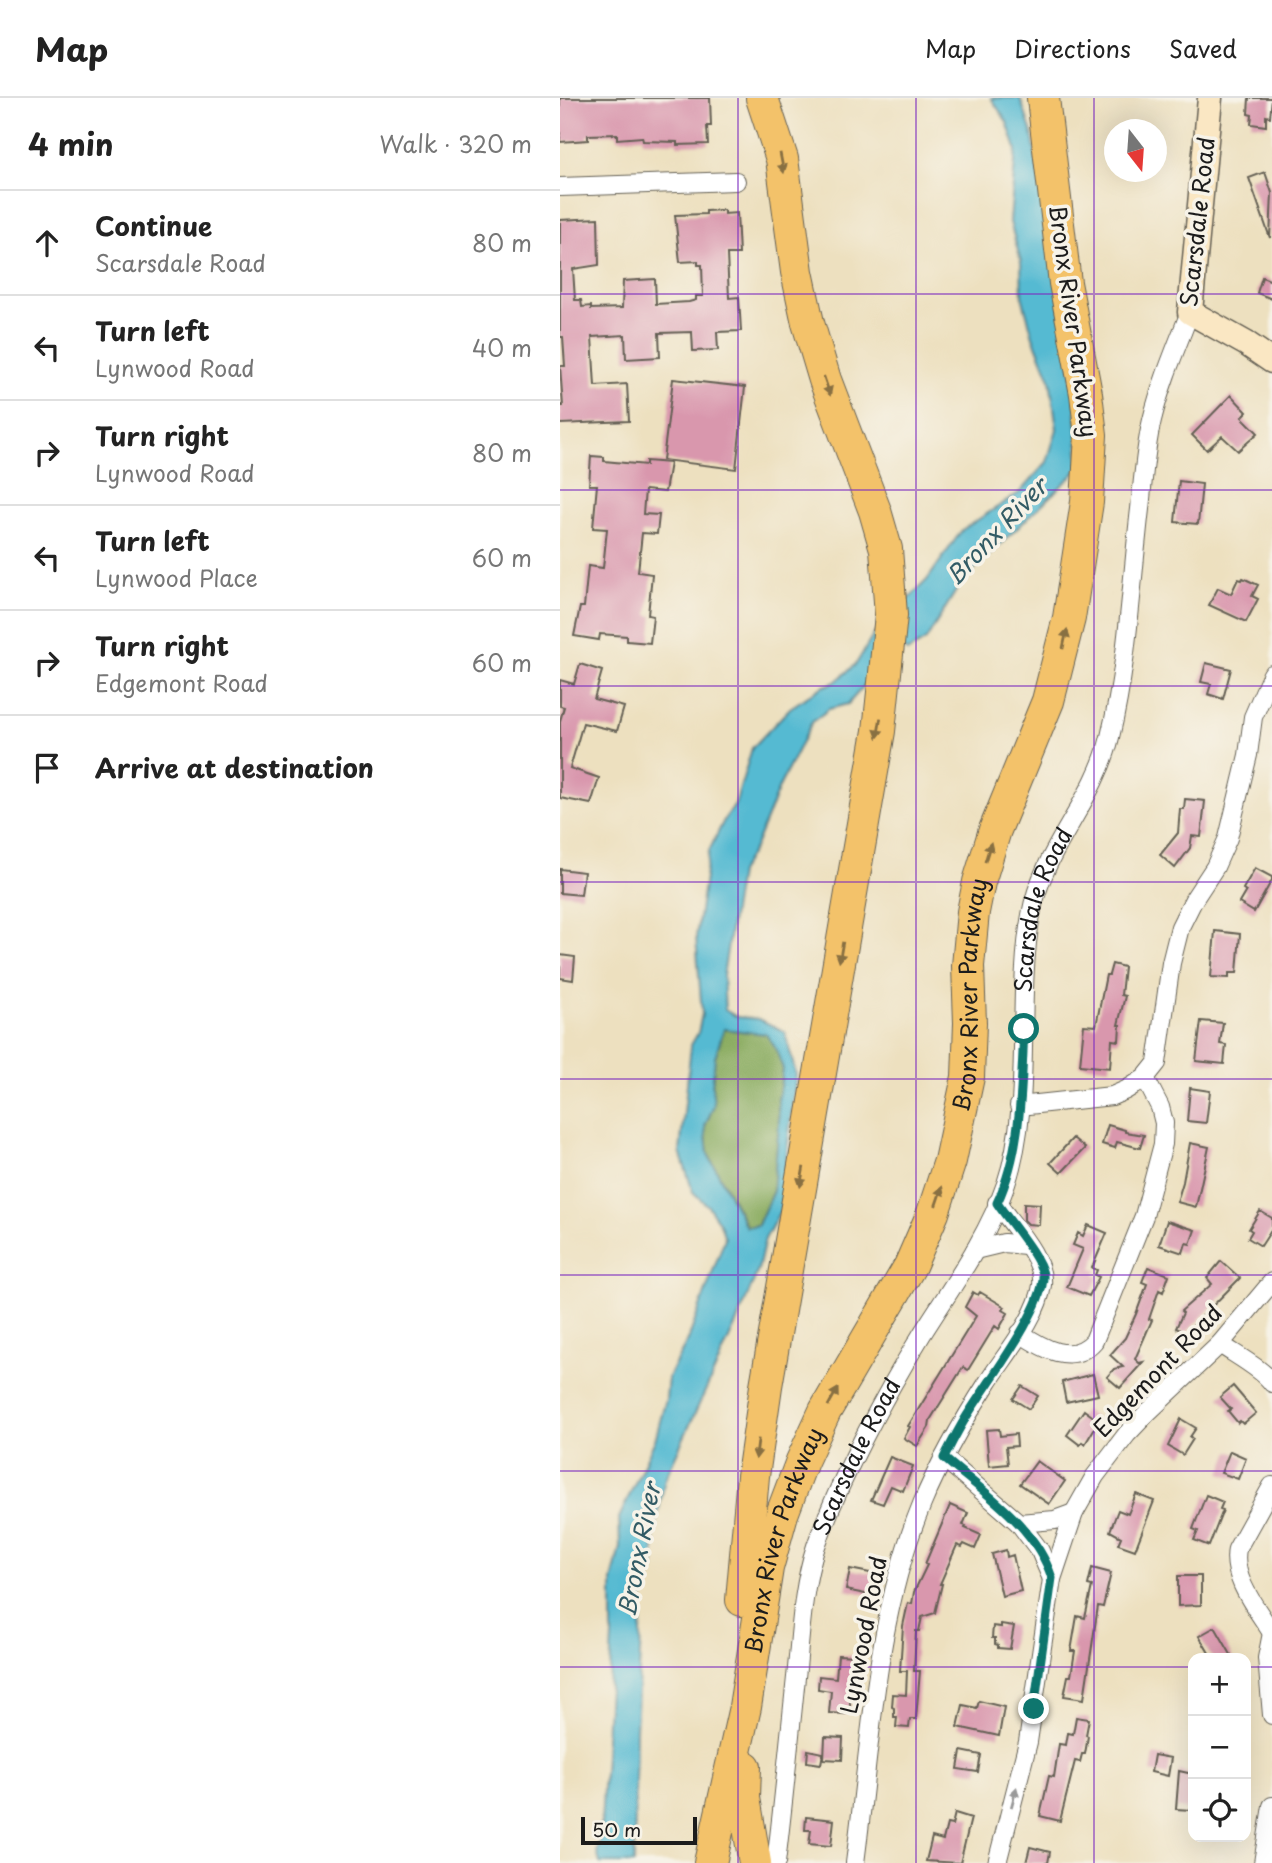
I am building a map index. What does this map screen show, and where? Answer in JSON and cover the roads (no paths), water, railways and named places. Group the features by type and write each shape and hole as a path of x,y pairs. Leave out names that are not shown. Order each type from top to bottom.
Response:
{"highway":[{"name":"Bronx River Parkway","path":"694,1863 728,1707 765,1386 879,731 891,615 886,549 875,511 825,380 808,323 797,272 782,159 762,98"},
{"name":"Bronx River Parkway","path":"710,1863 740,1734 767,1568 782,1514 828,1405 910,1266 933,1213 947,1171 961,1120 968,1077 968,966 979,882 995,830 1048,701 1069,618 1090,476 1091,428 1065,284 1043,98"},
{"path":"753,1651 743,1787 754,1863"}],"street":[{"name":"Scarsdale Road","path":"776,1863 803,1607 816,1548 854,1461 901,1370 975,1250 1005,1186 1011,1164 1019,1107 1025,967 1034,900 1045,870 1094,782 1109,741 1119,691 1151,422 1190,312 1210,98"},
{"path":"560,187 736,181"},
{"path":"1190,312 1272,360"},
{"path":"1019,1107 1112,1096 1145,1078 1157,1063 1171,963 1180,927 1215,867 1228,838 1248,755 1253,718 1272,674"},
{"path":"1020,1333 1036,1344 1066,1354 1085,1350 1094,1341 1144,1216 1163,1143 1164,1123 1160,1107 1145,1078"},
{"name":"Lynwood Road","path":"855,1863 877,1677 894,1587 913,1528 944,1458 967,1415 1036,1305 1042,1281 1041,1267 997,1203"},
{"path":"975,1250 1004,1243 1026,1245"},
{"name":"Edgemont Road","path":"997,1863 1028,1742 1052,1578 1074,1513 1095,1476 1127,1434 1220,1344 1272,1282"},
{"path":"1220,1344 1261,1370 1272,1383"},
{"path":"944,1458 1019,1523 1040,1551 1052,1578"},
{"path":"1272,1486 1237,1549 1236,1558 1239,1576 1272,1633 1267,1668 1272,1714"},
{"path":"1019,1523 1055,1520 1074,1513"},
{"path":"1263,1863 1272,1806"}],"water":[{"name":"Bronx River","path":"991,98 1020,98 1032,133 1075,391 1079,469 962,581 926,640 907,652 900,644 848,704 829,709 812,722 780,785 755,846 739,873 723,976 725,1010 737,1017 759,1019 785,1032 796,1075 780,1211 765,1239 758,1270 739,1317 665,1479 654,1534 654,1568 643,1595 636,1730 634,1863 600,1863 597,1852 600,1840 612,1637 612,1581 620,1547 619,1518 655,1440 666,1399 668,1377 688,1340 725,1238 720,1224 708,1206 693,1192 680,1152 691,1045 698,1033 702,1014 696,937 709,851 725,818 735,805 752,748 790,708 822,687 835,682 856,664 874,634 927,580 962,530 1019,493 1047,462 1057,429 1050,379 1033,337 1022,296 1021,262 1010,222 1016,149 1007,122","holes":["724,1029 766,1034 776,1049 783,1069 778,1100 779,1124 773,1191 758,1225 746,1227 708,1154 705,1126 714,1105 712,1087 715,1057"]}]}
